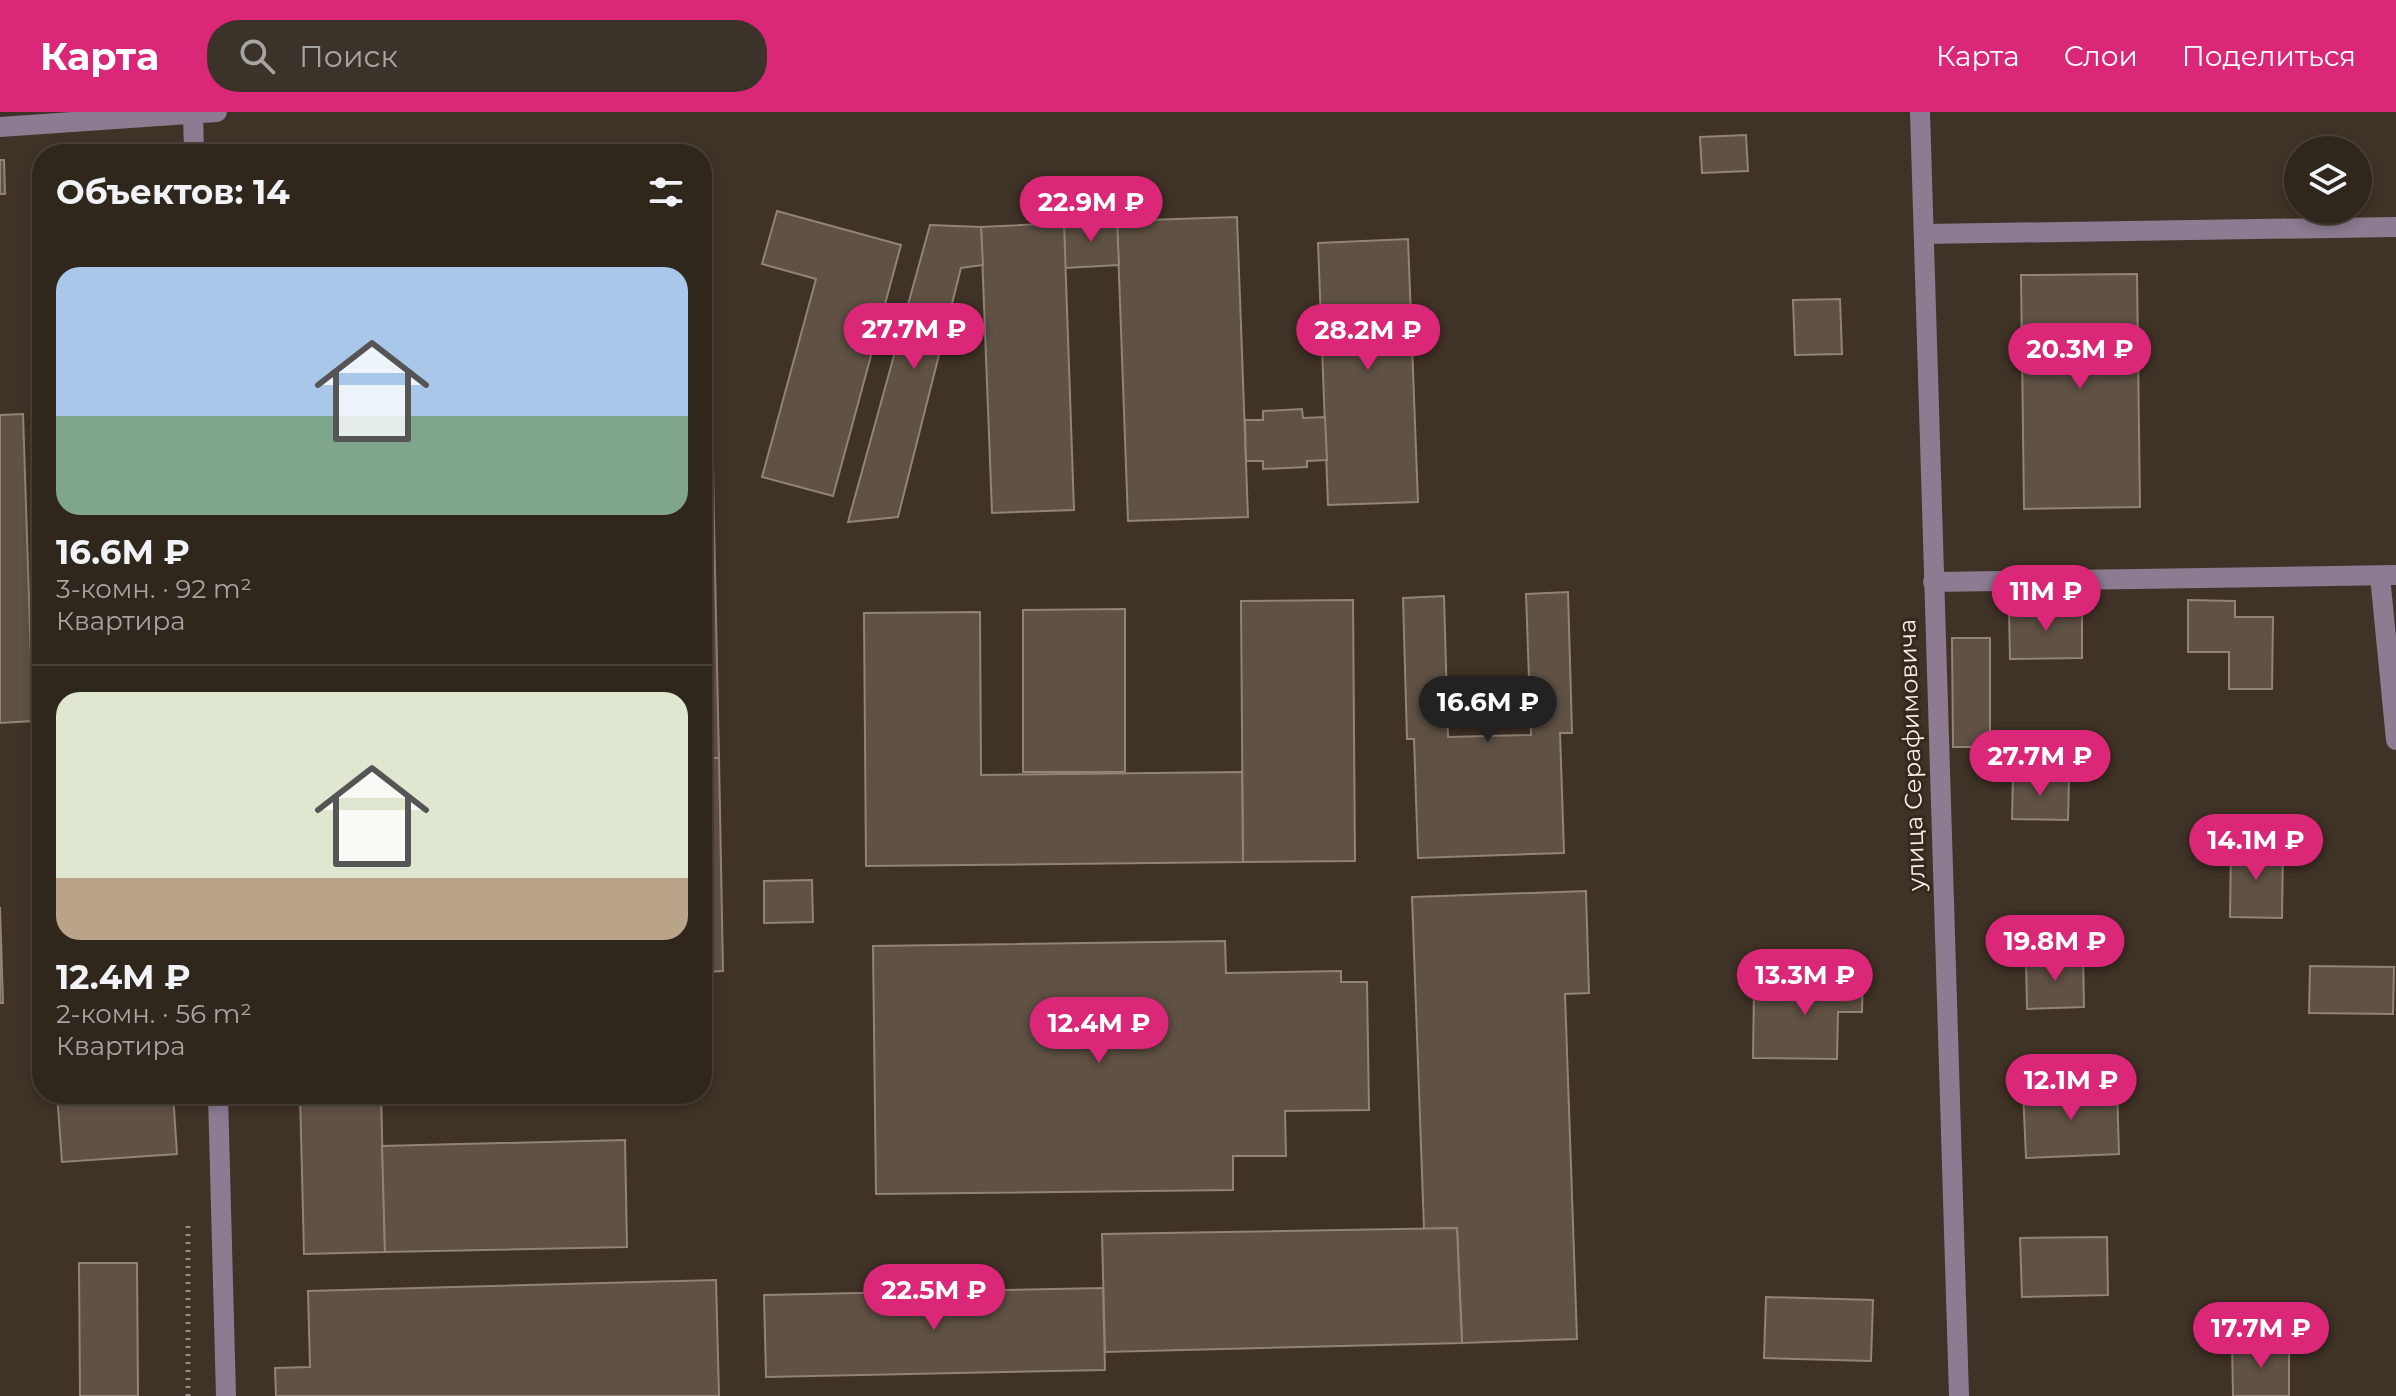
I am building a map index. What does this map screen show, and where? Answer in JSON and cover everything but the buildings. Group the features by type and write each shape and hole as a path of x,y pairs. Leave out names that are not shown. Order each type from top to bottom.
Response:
{"street":[{"path":"193,112 194,144"},
{"path":"0,127 217,112"},
{"name":"улица Серафимовича","path":"1920,112 1959,1396"},
{"path":"1924,234 2396,227"},
{"path":"1933,582 2388,576 2396,740"},
{"path":"218,1104 226,1396"}],"path":[{"path":"188,1219 188,1396"}]}
